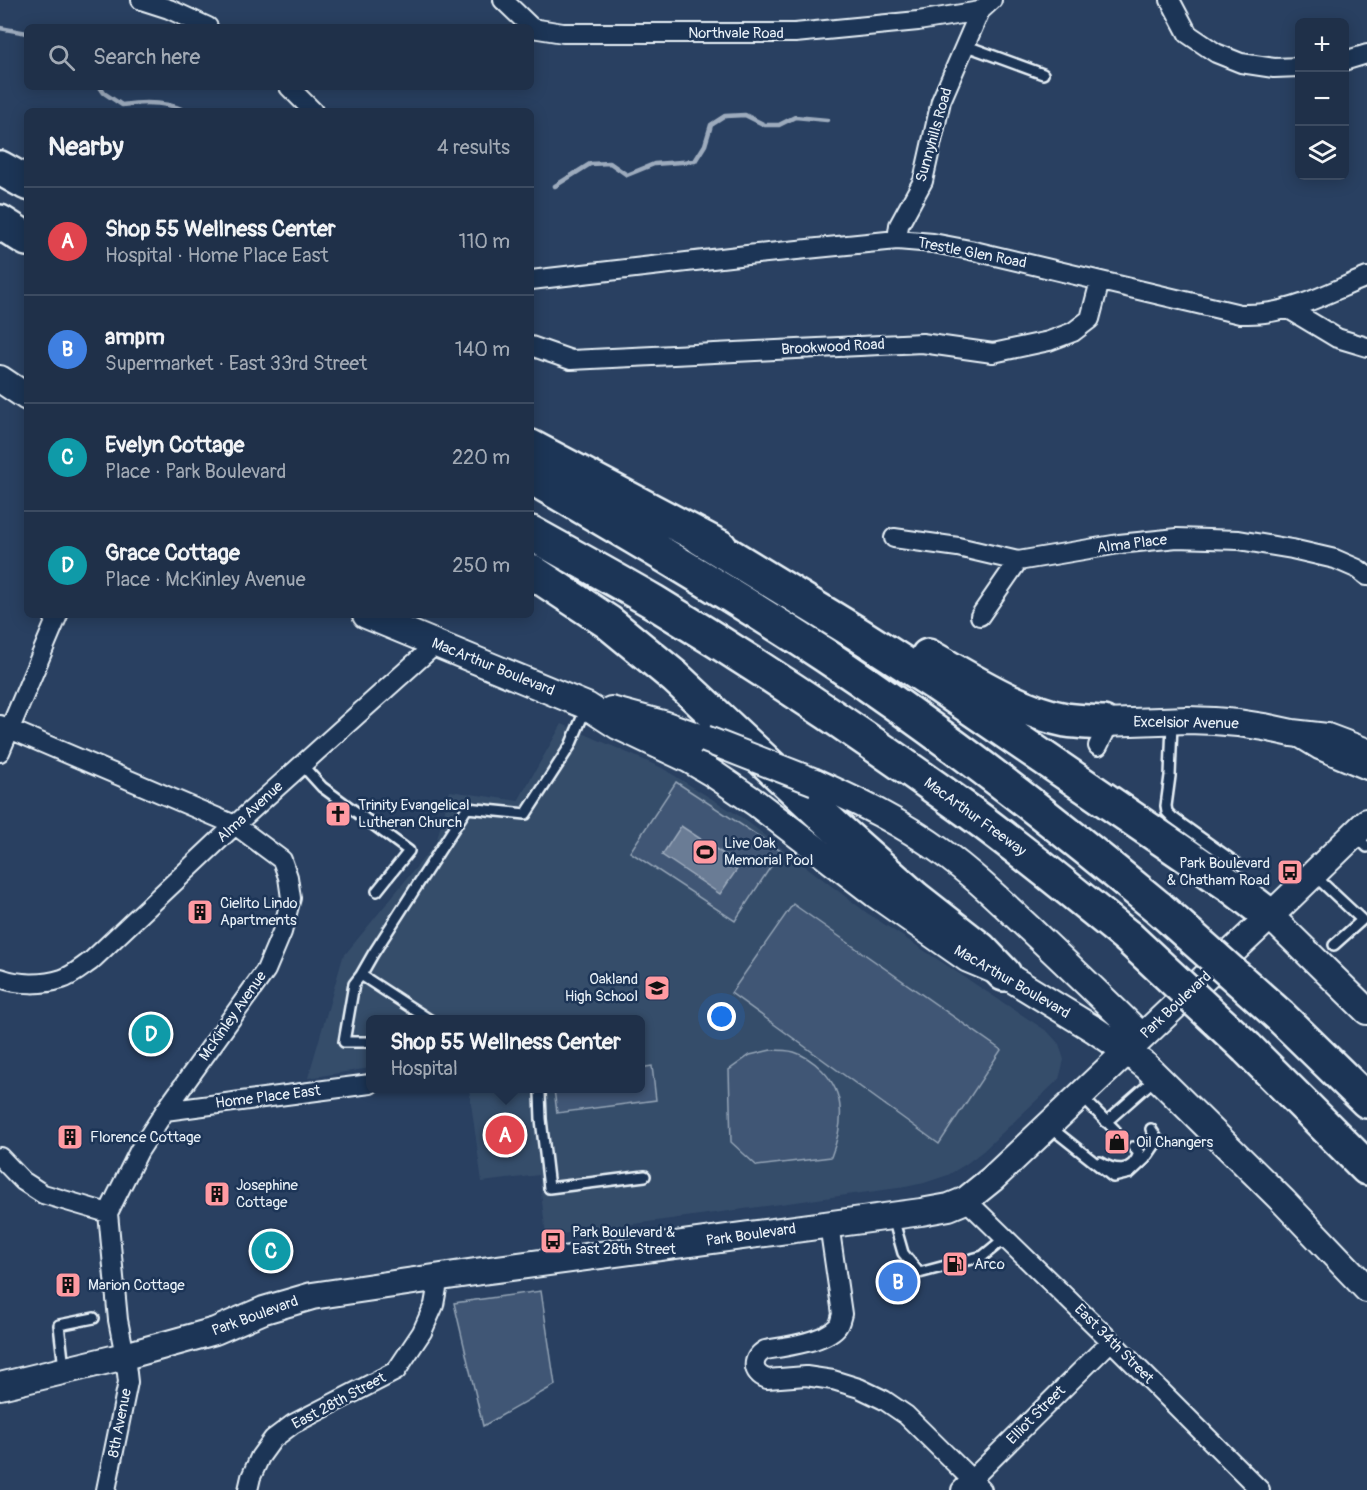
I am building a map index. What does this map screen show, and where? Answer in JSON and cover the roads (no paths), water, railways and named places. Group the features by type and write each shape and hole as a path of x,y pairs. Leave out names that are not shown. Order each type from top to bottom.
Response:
{"highway":[{"path":"0,168 24,181"},
{"path":"0,222 24,237"},
{"path":"534,449 1011,701 1101,735"},
{"path":"534,479 749,606 828,657 997,777 1159,908 1280,1017 1367,1101"},
{"name":"MacArthur Freeway","path":"534,535 732,650 879,748 1042,867 1128,937 1247,1047 1367,1168"},
{"path":"702,538 936,684 1231,886 1270,916"},
{"path":"534,573 608,622 675,677 841,832 915,898 980,949 1004,974"}],"main road":[{"path":"0,379 24,395"},
{"name":"MacArthur Boulevard","path":"373,618 587,706 645,719 705,739 815,782 864,805 924,840 991,892 1103,998 1146,1066 1284,1202 1367,1289"},
{"name":"MacArthur Boulevard","path":"587,706 618,726 712,773 756,803 875,894 968,959 1004,974 1095,1030 1134,1044"},
{"name":"Excelsior Avenue","path":"1101,735 1172,721 1214,721 1327,737 1367,752"},
{"name":"Park Boulevard","path":"0,1386 125,1356 215,1331 264,1310 312,1296 949,1207 966,1200 992,1179 1313,874 1363,835"},
{"path":"1270,916 1367,1011"}],"street":[{"path":"141,0 169,9 202,24"},
{"name":"Northvale Road","path":"503,0 528,24"},
{"path":"1170,0 1188,34 1216,52 1241,63 1274,68 1295,67"},
{"name":"Northvale Road","path":"534,28 563,33 795,33 918,21 986,6"},
{"name":"Sunnyhills Road","path":"897,240 899,225 922,181 941,101 964,45 986,6"},
{"path":"1349,59 1367,54"},
{"path":"292,90 310,108"},
{"name":"Trestle Glen Road","path":"534,280 770,252 897,240 970,250 1240,314 1265,313 1287,308 1367,277"},
{"name":"Brookwood Road","path":"534,347 571,360 922,343 993,353 1049,341 1073,332 1090,319 1100,281"},
{"path":"1287,308 1337,338 1367,347"},
{"name":"Alma Place","path":"894,538 958,547 1018,561 1119,544 1178,538 1239,540 1335,559 1358,569 1367,576"},
{"path":"980,616 1018,561"},
{"path":"0,752 5,727 57,618"},
{"name":"Alma Avenue","path":"0,978 39,984 64,978 92,961 235,825 436,644"},
{"name":"McKinley Avenue","path":"5,727 235,825 282,860 288,877 291,898 282,932 266,970 165,1111 139,1151 108,1213"},
{"name":"Excelsior Avenue","path":"1292,733 1319,750 1367,770"},
{"name":"Home Place East","path":"165,1111 366,1085"},
{"path":"0,1157 23,1181 43,1194 108,1213 118,1320 125,1356"},
{"name":"East 34th Street","path":"966,1200 1260,1490"},
{"path":"829,1224 842,1314 837,1326 820,1338 761,1352 754,1363 756,1371 762,1378 767,1379 806,1376 833,1380 859,1388 884,1400 906,1415 972,1486"},
{"name":"East 28th Street","path":"248,1490 260,1457 273,1439 293,1424 396,1371 422,1332 434,1305 439,1277"},
{"name":"Elliot Street","path":"972,1486 1111,1341"},
{"name":"8th Avenue","path":"106,1490 128,1382 125,1356"}],"lane":[{"path":"964,45 1043,74"},
{"path":"366,1042 344,1042 354,984 467,808 523,814 529,811 570,746 587,706"},
{"path":"1172,721 1167,812 1236,863"},
{"path":"302,765 322,787 409,851 377,891"},
{"path":"1313,874 1362,920 1334,945"},
{"path":"361,975 422,1015"},
{"path":"1106,1122 1129,1109 1157,1077"},
{"path":"540,1093 549,1188 645,1176"},
{"path":"1080,1095 1115,1130"},
{"path":"1048,1126 1113,1177 1130,1173 1145,1159 1158,1140 1151,1129"},
{"path":"1080,1151 1106,1166 1119,1170 1128,1168 1136,1162 1139,1153 1133,1147"},
{"path":"892,1216 903,1253 919,1273 983,1256 1005,1238"},
{"path":"65,1371 59,1325 94,1318"}],"waterway":[{"path":"0,28 24,32"},
{"path":"102,90 122,105 154,103 178,108"},
{"path":"555,186 590,164 610,163 627,175 654,164 695,161 705,145 711,125 725,116 745,115 765,125 779,125 795,117 827,120"}],"place":[{"name":"Trinity Evangelical Lutheran Church","path":"338,814"},
{"name":"Live Oak Memorial Pool","path":"705,852"},
{"name":"Park Boulevard & Chatham Road","path":"1290,872"},
{"name":"Cielito Lindo Apartments","path":"200,912"},
{"name":"Oakland High School","path":"657,988"},
{"name":"Grace Cottage","path":"151,1034"},
{"name":"Shop 55 Wellness Center","path":"505,1135"},
{"name":"Florence Cottage","path":"70,1137"},
{"name":"Oil Changers","path":"1117,1142"},
{"name":"Josephine Cottage","path":"217,1194"},
{"name":"Park Boulevard & East 28th Street","path":"553,1241"},
{"name":"Evelyn Cottage","path":"271,1251"},
{"name":"Arco","path":"955,1264"},
{"name":"ampm","path":"898,1282"},
{"name":"Marion Cottage","path":"68,1285"}]}
